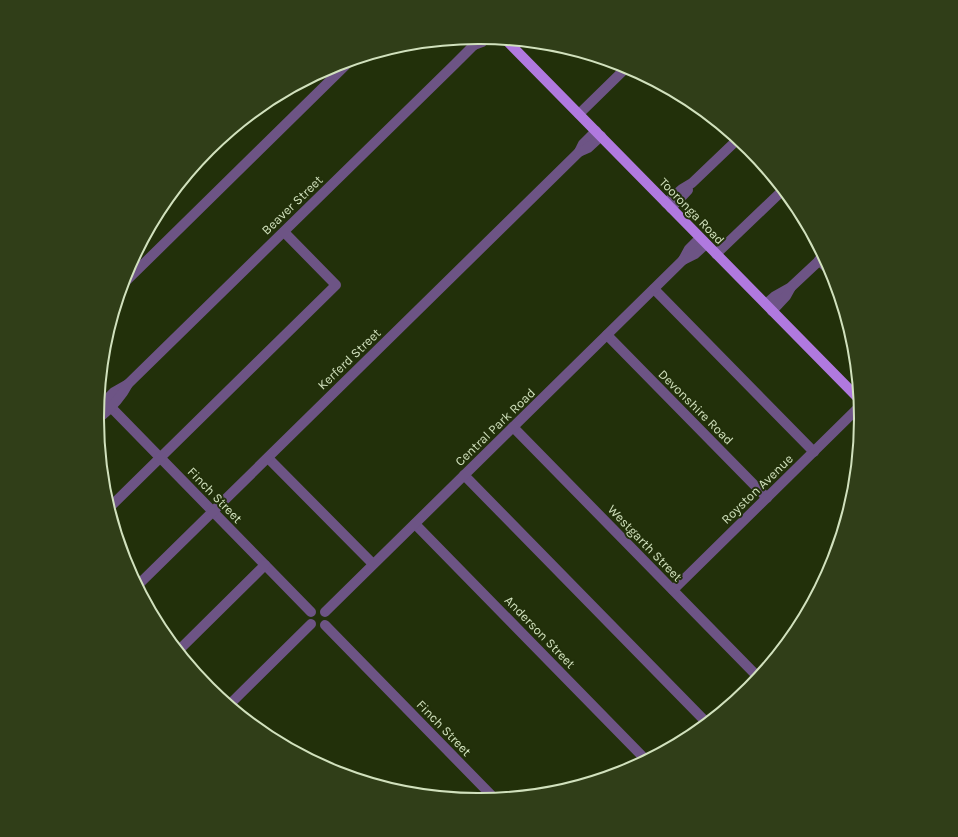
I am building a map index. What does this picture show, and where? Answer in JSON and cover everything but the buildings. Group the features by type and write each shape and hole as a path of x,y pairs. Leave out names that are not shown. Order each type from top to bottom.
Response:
{"main road":[{"name":"Tooronga Road","path":"512,46 853,393"}],"street":[{"name":"Beaver Street","path":"105,402 123,394 128,384 284,232 473,44"},
{"path":"134,274 339,72"},
{"path":"579,114 621,73"},
{"name":"Kerferd Street","path":"142,581 579,152 583,144 598,134"},
{"path":"668,206 682,188 692,183 734,144"},
{"path":"716,254 778,194"},
{"path":"114,503 336,285 284,232"},
{"name":"Central Park Road","path":"325,612 654,289 683,260 689,249 703,241"},
{"path":"769,308 775,296 791,287 818,261"},
{"path":"654,289 814,452"},
{"name":"Devonshire Road","path":"607,335 767,498"},
{"name":"Finch Street","path":"105,405 213,511 312,612"},
{"name":"Royston Avenue","path":"673,590 854,412"},
{"name":"Westgarth Street","path":"513,427 673,590 756,671"},
{"path":"268,458 373,564"},
{"path":"464,475 703,719"},
{"name":"Anderson Street","path":"415,524 642,755"},
{"path":"182,647 265,565"},
{"path":"318,609 325,612 328,618 324,625 318,628 311,624 309,618 312,612 318,609"},
{"path":"233,701 311,624"},
{"name":"Finch Street","path":"324,625 489,793"}]}
